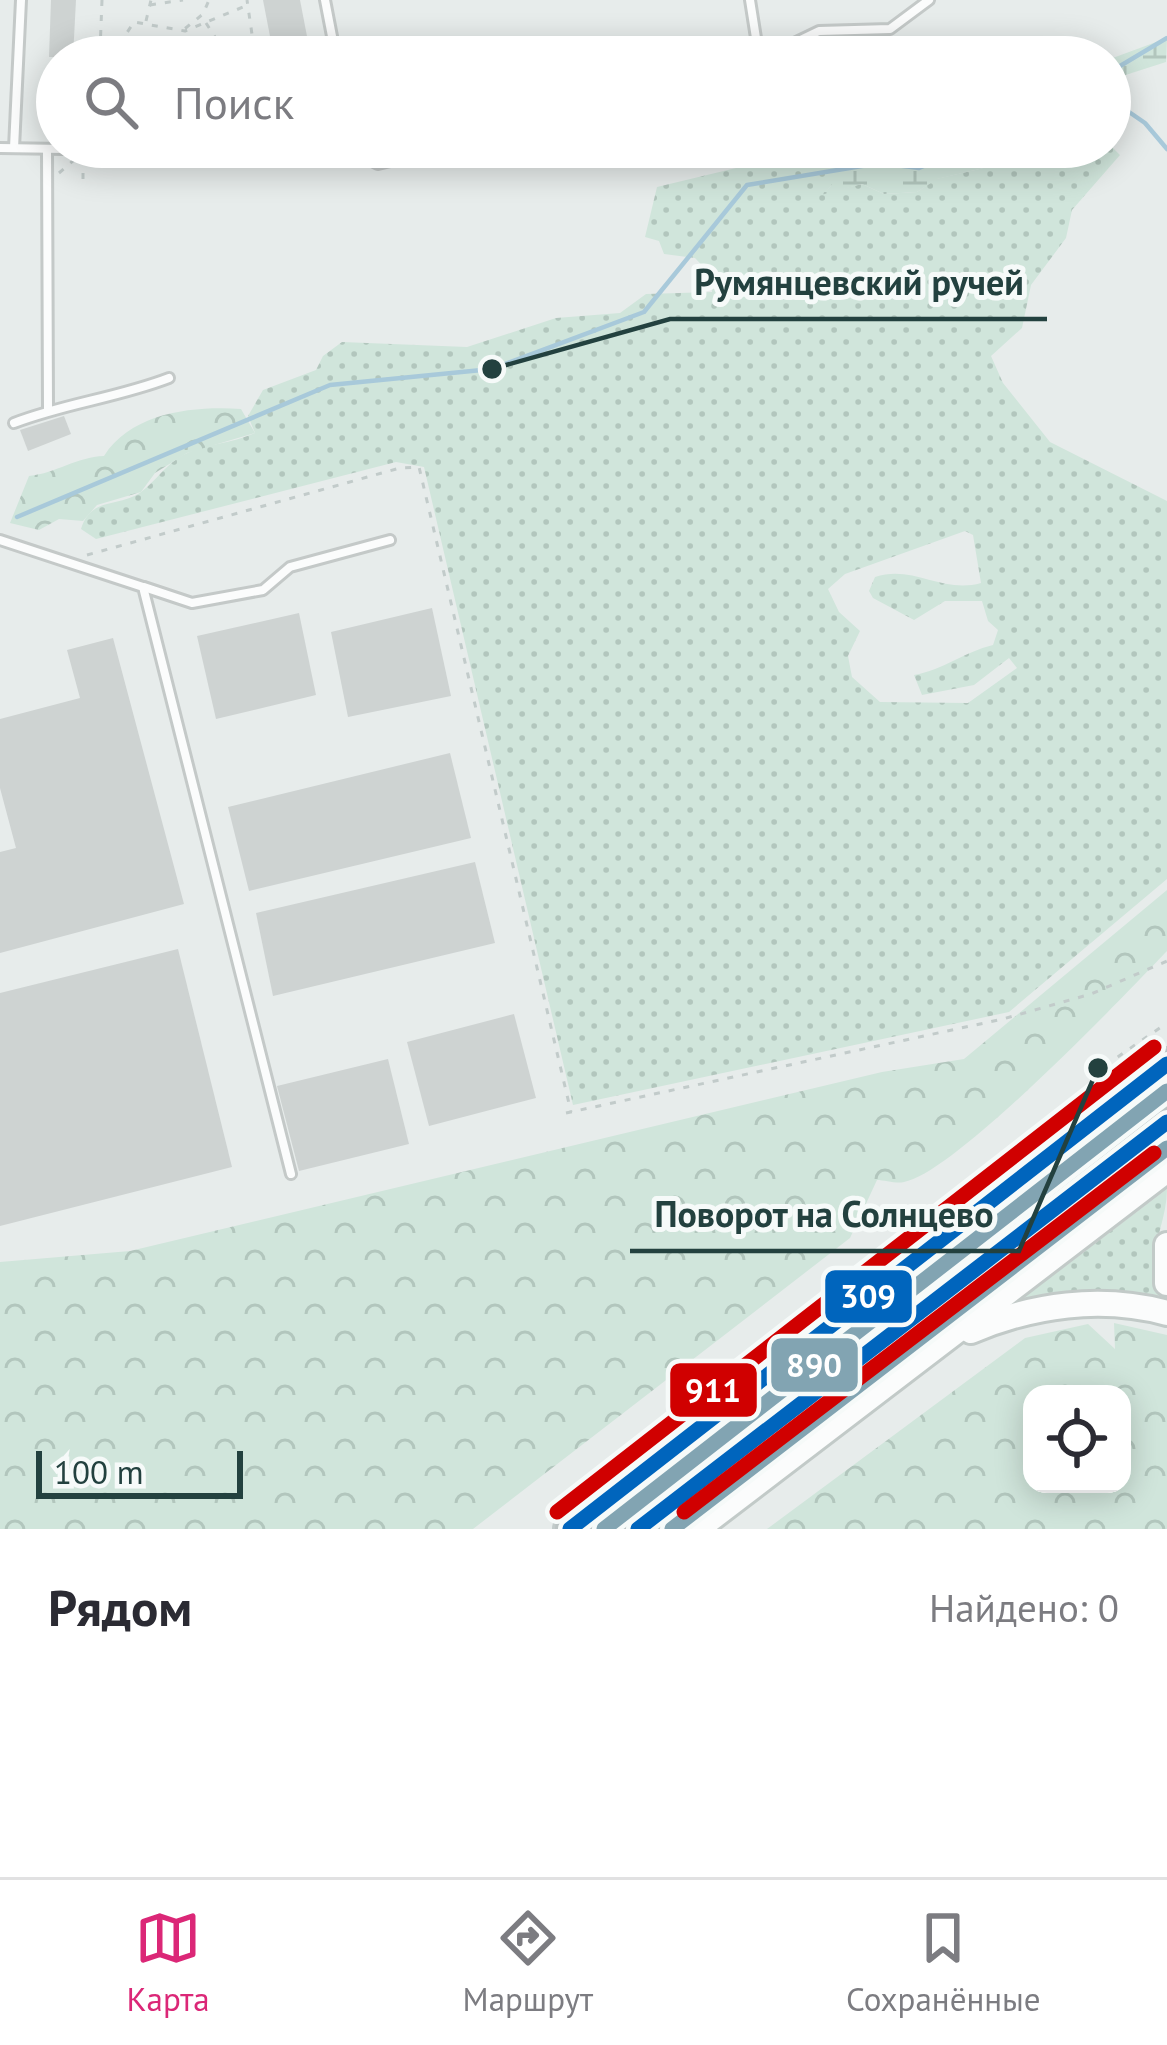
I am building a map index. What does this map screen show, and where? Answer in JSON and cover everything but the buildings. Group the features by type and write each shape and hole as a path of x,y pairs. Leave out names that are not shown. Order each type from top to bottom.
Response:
{"highway":[{"path":"570,1529 1167,1064"},
{"path":"638,1529 1167,1122"}],"main road":[{"path":"697,1529 1167,1170"},
{"path":"1167,1245 1167,1283"},
{"path":"921,1357 998,1319 1033,1310 1080,1303 1167,1313"}],"lane":[{"path":"14,148 21,0"},
{"path":"325,0 332,36"},
{"path":"750,0 758,36"},
{"path":"805,36 819,31 890,29 929,0"},
{"path":"0,148 36,148"},
{"path":"47,168 48,410"},
{"path":"14,423 169,378"},
{"path":"0,540 192,603 263,590 290,567 390,540"},
{"path":"143,587 291,1174"}],"path":[{"path":"101,36 102,0"},
{"path":"145,23 151,2 183,0"},
{"path":"182,31 203,14 209,0"},
{"path":"122,36 128,26 145,23 182,31 248,2 254,36"},
{"path":"205,22 214,36"},
{"path":"182,31 182,36"},
{"path":"57,180 63,168"},
{"path":"83,168 83,180"},
{"path":"65,562 400,468 419,467 568,1112 1003,1019 1091,994 1167,961"},
{"path":"1094,1074 1167,1023"}],"green space":[{"path":"1167,38 1166,62 1131,73 1131,51"},
{"path":"736,168 833,168 832,185 824,193 862,184 884,194 917,192 936,179 984,168 1109,168 1072,210 1066,238 1031,285 1022,328 991,356 1003,383 1050,442 1167,501 1167,879 1009,1012 573,1105 424,467 396,462 96,539 81,529 92,512 141,492 183,455 255,433 248,416 263,390 316,370 323,356 342,342 467,347 556,318 620,313 646,294 712,292 711,275 695,258 664,254 659,241 645,237 657,187","holes":["965,531 973,535 981,583 953,585 889,574 875,577 869,591 873,598 914,620 945,601 982,601 988,621 998,630 993,645 914,675 922,695 974,685 1009,658 1017,668 968,703 880,702 852,677 848,656 860,631 839,612 828,589 845,574"]},
{"path":"984,168 937,179 917,192 884,194 862,184 821,195 832,185 829,171"},
{"path":"241,409 255,433 187,453 155,473 141,492 97,505 83,521 59,519 39,530 10,523 29,476 104,456 131,430 165,415"},
{"path":"1167,890 1167,951 999,1117 928,1171 904,1182 877,1180 850,1238 473,1529 0,1529 0,1262 130,1251 882,1072 964,1059"},
{"path":"1167,1189 1154,1259 1164,1301 1015,1304"},
{"path":"1114,1323 1167,1335 1167,1529 767,1529 1025,1338 1088,1324 1115,1349"}],"waterway":[{"path":"1131,59 1167,38"},
{"path":"1131,113 1167,149"},
{"path":"17,517 330,385 492,369 644,312 747,185 850,168"}],"transit line":[{"name":"911","path":"557,1512 1154,1047"},
{"name":"309","path":"570,1529 1167,1064"},
{"name":"890","path":"604,1529 1167,1091"},
{"name":"309","path":"638,1529 1167,1122"},
{"name":"890","path":"672,1529 1167,1148"},
{"name":"911","path":"684,1512 1154,1153"}],"place":[{"name":"Румянцевский ручей","path":"492,369"},
{"name":"Поворот на Солнцево","path":"1098,1068"}]}
